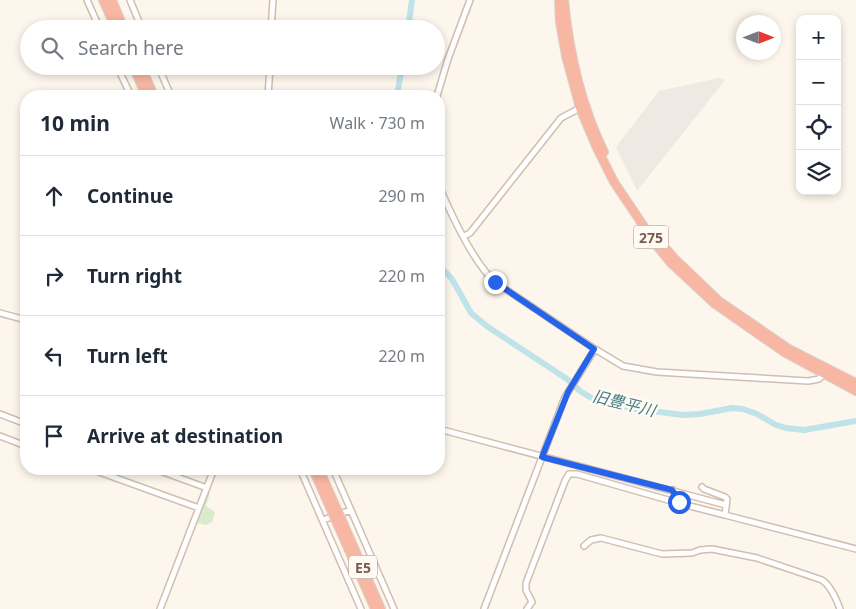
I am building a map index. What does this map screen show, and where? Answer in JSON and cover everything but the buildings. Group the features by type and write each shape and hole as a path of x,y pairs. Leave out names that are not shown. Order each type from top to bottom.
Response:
{"highway":[{"path":"103,0 112,20"},
{"path":"112,0 120,20"},
{"name":"275","path":"559,0 560,22 566,56 580,108 614,182 666,258 715,304 784,352 856,383"},
{"name":"275","path":"564,0 571,53 585,103 601,145 619,180 661,244 719,301 856,391"},
{"path":"137,75 143,90"},
{"path":"145,75 151,90"},
{"name":"E5","path":"316,475 381,609"},
{"name":"E5","path":"321,475 375,609"}],"street":[{"path":"87,0 96,20"},
{"path":"130,0 138,20"},
{"path":"271,20 272,0"},
{"path":"445,69 470,0"},
{"path":"121,75 128,90"},
{"path":"162,75 168,90"},
{"path":"268,90 269,75"},
{"path":"439,90 443,75"},
{"path":"464,236 470,233 561,118 580,108"},
{"path":"445,198 486,274 594,349 623,366 657,372 808,381 819,379 826,371"},
{"path":"0,313 20,318"},
{"path":"484,609 568,392 594,349"},
{"path":"0,414 20,422"},
{"path":"445,431 726,504"},
{"path":"0,436 20,444"},
{"path":"527,609 532,602 526,590 526,583 569,474 577,474 682,504 856,549"},
{"path":"108,475 199,508"},
{"path":"171,475 207,488"},
{"path":"160,609 212,475"},
{"path":"303,475 361,609"},
{"path":"336,475 394,609"},
{"path":"639,492 643,490 644,483"},
{"path":"702,486 704,490 724,495 727,499 726,515"},
{"path":"672,490 682,504"},
{"path":"322,520 351,510"},
{"path":"584,546 592,540 601,538 662,554 692,553 712,548 757,558 827,583 840,609"}],"shaded area":[{"path":"719,78 725,80 637,191 616,147 659,91"}],"green space":[{"path":"208,491 210,493 206,506 215,512 212,522 206,525 196,521"}],"waterway":[{"name":"旧豊平川","path":"409,20 412,0"},
{"name":"旧豊平川","path":"398,90 400,75"},
{"name":"旧豊平川","path":"445,271 452,279 471,313 488,327 567,379 580,391 593,399 636,409 683,415 732,408 743,409 757,414 776,425 804,430 856,421"}],"route":[{"path":"495,282 594,349 568,392 542,457 672,490 676,493 682,504 679,502"}]}
